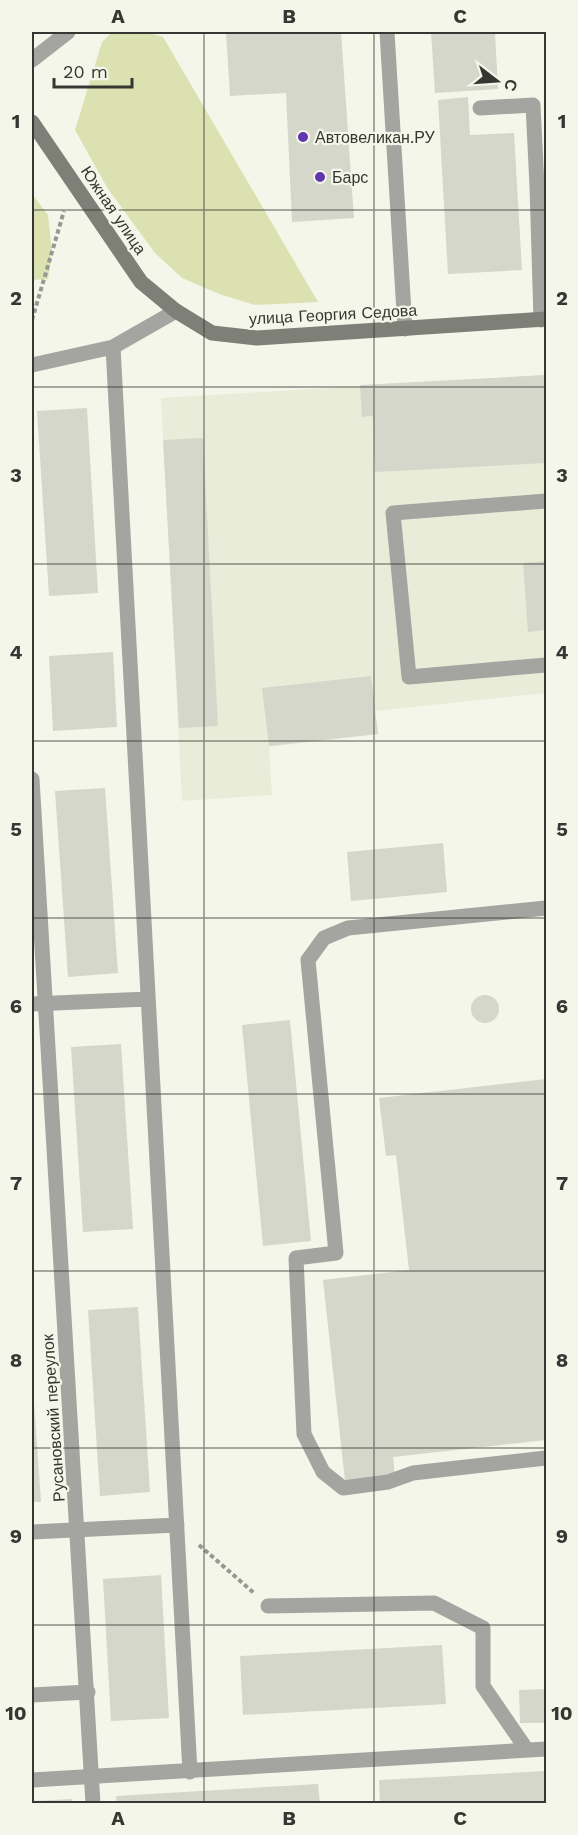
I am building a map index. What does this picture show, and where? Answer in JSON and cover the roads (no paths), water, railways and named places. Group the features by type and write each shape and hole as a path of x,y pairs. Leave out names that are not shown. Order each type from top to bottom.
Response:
{"street":[{"path":"32,60 68,32"},
{"path":"387,32 405,329"},
{"path":"480,108 532,105 542,185 544,319"},
{"name":"Южная улица","path":"32,122 141,282 176,311"},
{"path":"32,365 113,347 176,311"},
{"name":"улица Георгия Седова","path":"176,311 212,333 257,338 544,319"},
{"path":"113,347 190,1772"},
{"path":"546,501 393,513 410,676 546,664"},
{"name":"Русановский переулок","path":"32,779 38,1003 78,1530 93,1803"},
{"path":"546,908 348,928 324,938 308,960 336,1252 296,1258 304,1434 323,1472 343,1488 388,1482 413,1473 546,1458"},
{"path":"38,1003 148,999"},
{"path":"32,1532 177,1525"},
{"path":"268,1606 434,1603 483,1628 483,1686 527,1750"},
{"path":"32,1695 88,1692"},
{"path":"32,1780 546,1749"}],"place":[{"name":"Автовеликан.РУ","path":"303,137"},
{"name":"Барс","path":"320,177"}]}
